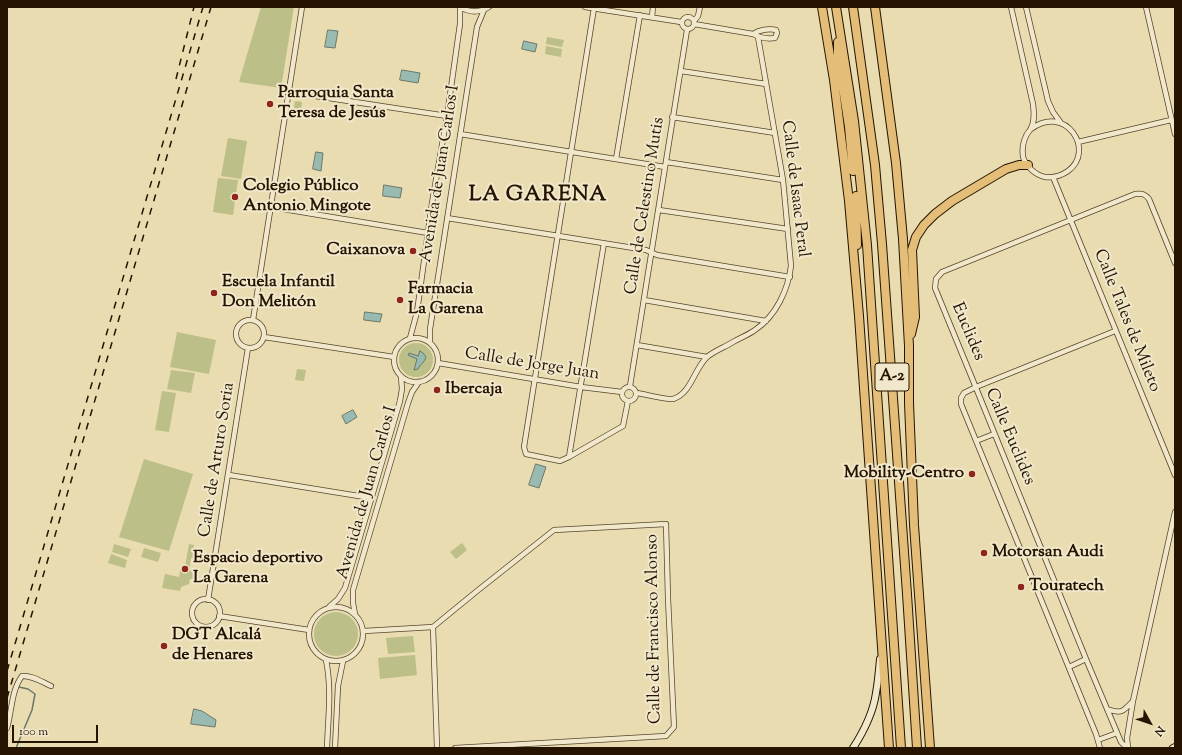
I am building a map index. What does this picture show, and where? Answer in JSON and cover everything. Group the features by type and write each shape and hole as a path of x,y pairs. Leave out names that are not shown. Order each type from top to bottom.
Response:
{"highway":[{"path":"822,7 846,165 859,316 889,748"},
{"name":"A-2","path":"853,7 875,165 882,244 917,748"},
{"path":"875,7 896,163 903,239 909,346 909,402 914,525 930,748"},
{"path":"837,10 838,55 849,127 857,205 859,316"},
{"name":"A-2","path":"837,10 854,121 867,245 901,748"},
{"path":"909,346 915,317 912,250 916,238 924,225 952,200 1006,169 1019,165 1028,166"},
{"path":"927,697 934,748"}],"street":[{"path":"253,320 302,7"},
{"path":"460,7 466,11 474,12 484,10 489,7"},
{"name":"Avenida de Juan Carlos I","path":"410,338 417,312 428,232 447,116 460,24 460,7"},
{"path":"585,7 606,9 681,22"},
{"path":"652,17 654,7"},
{"path":"681,22 687,30 693,27 700,7"},
{"path":"1011,7 1033,104 1034,118 1031,129"},
{"path":"1026,7 1048,101 1053,112 1061,123"},
{"path":"1146,7 1175,134"},
{"path":"594,8 534,379 524,446 526,454 560,461 570,457 623,426 628,401"},
{"name":"Avenida de Juan Carlos I","path":"430,342 430,328 477,27 484,10"},
{"path":"616,159 640,15"},
{"path":"681,22 682,19 688,17 691,17 694,22"},
{"name":"Calle de Isaac Peral","path":"637,393 672,399 682,394 698,368 707,357 755,330 766,321 784,294 790,277 791,266 783,180 766,84 755,35 694,22"},
{"name":"Calle de Celestino Mutis","path":"630,386 687,30"},
{"path":"681,71 766,84"},
{"path":"289,92 447,116"},
{"path":"672,117 775,133"},
{"path":"1078,142 1171,120"},
{"path":"1045,121 1061,123 1069,127 1075,134 1079,152 1071,169 1063,175 1053,177 1044,176 1035,172 1028,166 1023,156 1022,146 1025,137 1031,129 1038,124 1045,121"},
{"path":"460,134 616,159 783,180"},
{"name":"Calle Tales de Mileto","path":"1053,177 1175,475"},
{"path":"1070,221 1135,194 1141,193 1149,199 1175,263"},
{"path":"271,207 428,232"},
{"path":"659,210 788,229"},
{"path":"447,218 646,250 657,255 790,277"},
{"name":"Euclides","path":"976,387 935,288 936,279 942,272 1070,221"},
{"path":"570,457 604,243"},
{"path":"644,300 766,321"},
{"path":"253,320 260,324 264,332 264,337 260,344 253,348 248,348 240,344 236,336 236,332 244,321 253,320"},
{"path":"976,387 1115,331"},
{"path":"264,337 394,356"},
{"path":"410,338 424,339 430,342 438,355 436,370 432,376 419,382 413,382 401,377 396,371 394,364 394,356 399,345 410,338"},
{"path":"637,345 707,357"},
{"name":"Calle de Arturo Soria","path":"208,600 248,348"},
{"name":"Calle de Jorge Juan","path":"438,363 581,387 622,392"},
{"name":"Avenida de Juan Carlos I","path":"329,608 338,599 345,588 400,401 402,389 401,377"},
{"name":"Avenida de Juan Carlos I","path":"355,614 352,603 355,582 408,403 412,392 419,382"},
{"path":"630,386 635,388 637,393 632,401 628,401 622,396 622,392 626,387 630,386"},
{"name":"Calle Euclides","path":"1100,748 1069,667 961,404 961,398 964,393 976,387 1086,659 1121,742 1127,748"},
{"path":"976,441 994,434"},
{"path":"228,475 371,498"},
{"path":"1127,748 1127,738 1133,701 1175,512"},
{"name":"Calle de Francisco Alonso","path":"433,627 554,530 666,524 674,727 666,736 454,748"},
{"path":"208,600 216,604 219,616 218,620 210,626 201,626 192,616 194,607 200,601 208,600"},
{"path":"339,607 347,608 355,614 361,621 364,631 364,639 357,653 343,661 334,662 326,660 318,655 312,648 309,640 311,623 316,616 329,608 339,607"},
{"path":"219,616 309,630"},
{"path":"364,631 433,627 437,748"},
{"path":"853,748 863,732 872,711 882,652"},
{"path":"1069,667 1086,659"},
{"path":"326,660 330,686 327,748"},
{"path":"335,748 338,686 343,661"},
{"path":"7,728 14,694 18,682 22,676 26,675 33,677 51,686"},
{"path":"1107,708 1116,712 1121,712 1133,701"},
{"path":"1098,740 1117,733"}],"green space":[{"path":"261,7 294,7 281,88 239,82"},
{"path":"547,37 564,40 562,47 546,44"},
{"path":"546,46 562,49 561,57 545,54"},
{"path":"295,101 302,102 300,116 293,115"},
{"path":"228,138 247,141 241,179 221,176"},
{"path":"218,178 238,180 233,215 213,212"},
{"path":"177,332 216,340 209,374 170,367"},
{"path":"413,343 419,343 423,344 430,350 433,360 432,367 426,374 419,377 413,377 409,376 402,370 399,363 399,357 400,353 406,346"},
{"path":"297,369 306,370 304,381 295,380"},
{"path":"171,370 195,373 191,393 167,389"},
{"path":"162,391 176,393 169,432 155,430"},
{"path":"144,459 193,474 169,551 119,537"},
{"path":"462,543 467,550 456,559 450,552"},
{"path":"114,544 131,549 128,557 112,552"},
{"name":"Espacio deportivo La Garena","path":"189,544 194,545 193,550 198,551 197,558 191,558 189,570 195,571 193,579 190,579 189,584 181,587 180,591 162,588 165,574 179,577 181,566 185,567"},
{"path":"144,548 161,553 158,562 141,557"},
{"path":"111,554 127,560 125,568 108,563"},
{"path":"336,612 348,616 354,622 358,634 354,646 348,652 336,656 324,652 318,646 314,634 318,622 324,616"},
{"path":"413,636 415,652 388,654 386,638"},
{"path":"415,655 417,675 380,679 378,658"}],"water":[{"path":"328,30 338,31 335,48 325,47"},
{"path":"524,41 537,44 535,52 522,49"},
{"path":"402,70 420,73 418,83 400,80"},
{"path":"316,152 323,153 321,171 313,169"},
{"path":"384,185 402,188 400,198 383,196"},
{"path":"365,312 382,314 380,322 364,320"},
{"path":"420,351 426,357 418,369 414,370 417,359 408,355 409,353 418,356"},
{"path":"353,410 357,417 346,424 342,416"},
{"path":"536,464 546,467 539,488 529,485"},
{"path":"194,709 202,711 216,720 215,727 191,724"}],"waterway":[{"path":"16,748 32,710 35,694 28,689 19,687"}],"railway":[{"path":"176,79 194,7"},
{"path":"7,671 203,7"},
{"path":"7,698 211,7"}],"place":[{"name":"Parroquia Santa Teresa de Jesús","path":"270,104"},
{"name":"Colegio Público Antonio Mingote","path":"235,197"},
{"name":"Caixanova","path":"413,251"},
{"name":"Escuela Infantil Don Melitón","path":"214,293"},
{"name":"Farmacia La Garena","path":"400,300"},
{"name":"Ibercaja","path":"437,390"},
{"name":"Mobility-Centro","path":"972,474"},
{"name":"Motorsan Audi","path":"984,553"},
{"name":"Espacio deportivo La Garena","path":"185,569"},
{"name":"Touratech","path":"1021,587"},
{"name":"DGT Alcalá de Henares","path":"164,646"}],"district":[{"name":"LA GARENA","path":"538,196"}]}
